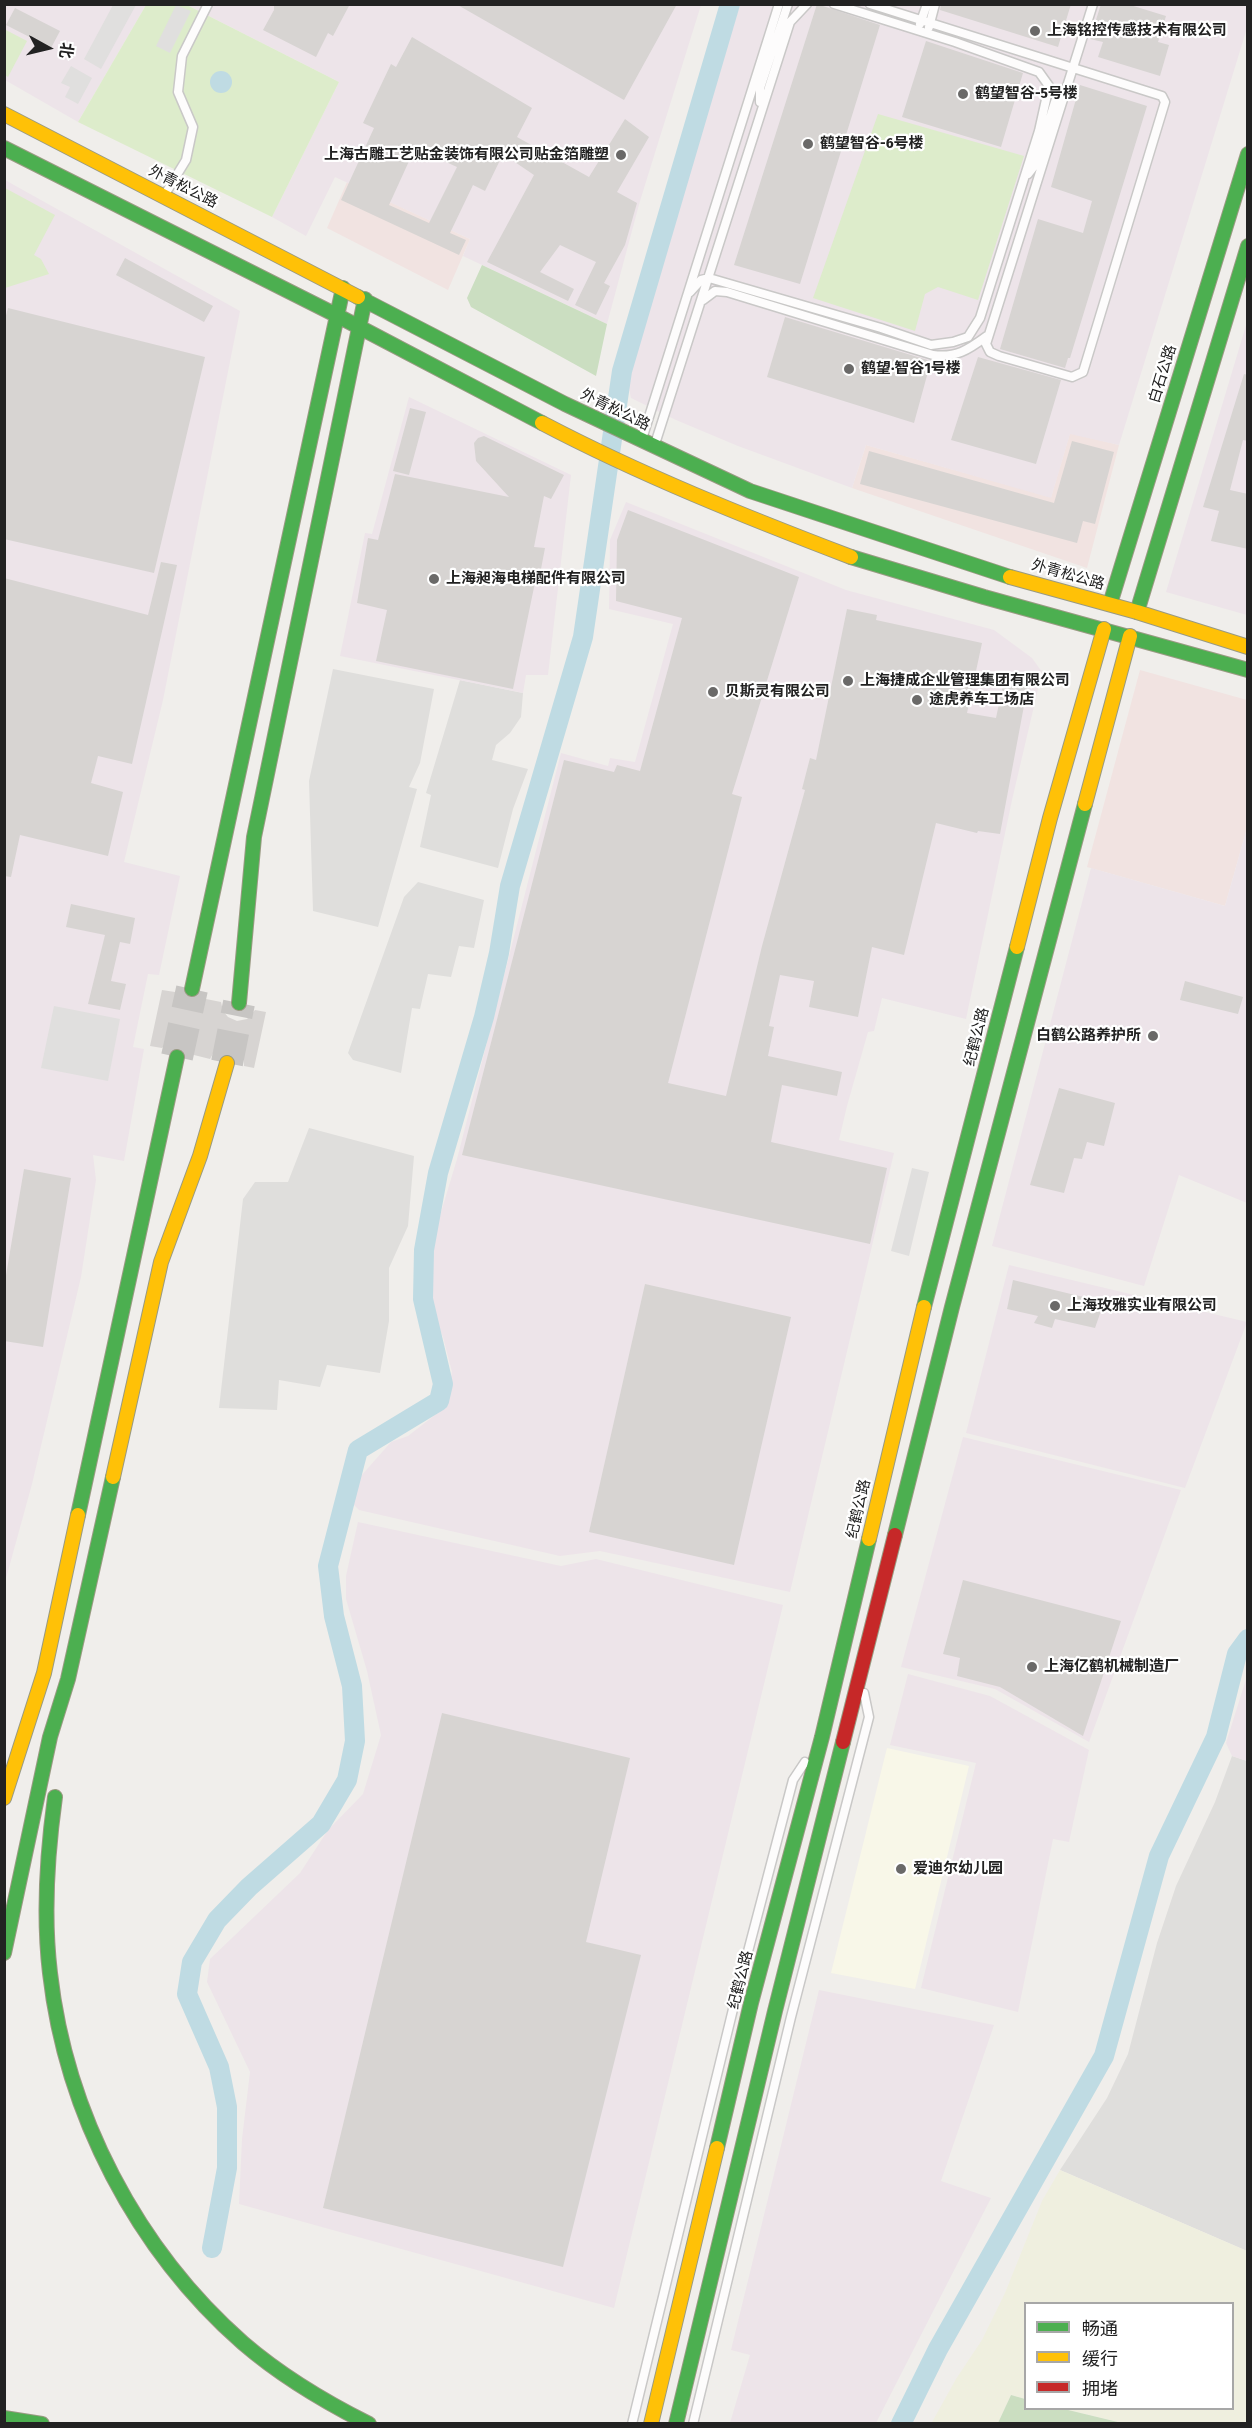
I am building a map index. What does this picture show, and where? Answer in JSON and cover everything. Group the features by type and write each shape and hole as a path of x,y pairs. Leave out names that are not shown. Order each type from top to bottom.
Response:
{"main road":[{"name":"外青松公路","path":"4,114 565,404 750,491 990,571 1110,604 1248,647"},
{"path":"4,148 338,316 556,431 623,463 791,534 862,561 1248,670"},
{"name":"白石公路","path":"1110,604 1248,154"},
{"path":"676,2424 776,2011 952,1306 1130,636 1248,246"},
{"path":"192,989 343,288"},
{"path":"239,1003 254,837 365,299"},
{"name":"纪鹤公路","path":"651,2424 751,2003 822,1737 929,1287 1050,818 1110,604"},
{"path":"28,1769 38,1723 44,1673 177,1057"},
{"path":"4,1953 50,1737 68,1679 161,1262 200,1156 227,1063"},
{"path":"4,1798 44,1673"},
{"path":"61,1750 68,1679"},
{"path":"57,1782 49,1866 48,1929 53,1995 68,2058 88,2122 116,2182 148,2238 192,2293 244,2344 304,2386 369,2424"},
{"path":"4,2418 42,2424"}],"lane":[{"path":"164,196 186,160 193,127 178,92 182,56 208,4"},
{"path":"643,442 779,4"},
{"path":"760,111 760,88 788,4"},
{"path":"643,442 703,300 760,111 790,22 807,4"},
{"path":"690,292 701,280 709,278 881,328 931,345 954,342 968,337 980,318 1039,131 1049,86 1039,72 834,4"},
{"path":"870,4 1069,66 1162,96 1165,102 1083,372 1072,377 999,356 990,352 986,344 987,336 1069,66 1087,4"},
{"path":"926,21 927,4"},
{"path":"922,32 935,4"},
{"path":"1022,183 1035,165 1093,4"},
{"path":"703,300 715,291 727,292 933,355 948,357 962,352 987,336"},
{"path":"693,2424 791,2017 869,1717 861,1675"},
{"path":"632,2424 735,2001 793,1780 822,1737"}],"shaded area":[{"path":"5,5 146,5 78,122 5,80"},
{"path":"113,5 136,5 101,69 84,59"},
{"path":"176,5 191,11 170,53 156,46"},
{"path":"187,5 701,5 640,201 607,324 463,256 470,239 335,177 306,236 272,217 339,82"},
{"path":"740,5 1247,5 1247,28 1119,445 1070,434 1051,498 866,445 852,488 738,446 631,398 628,384 630,370"},
{"path":"71,66 92,78 78,104 65,97 70,87 61,83"},
{"path":"5,180 240,311 163,700 124,862 180,876 159,975 148,974 133,1047 144,1049 124,1161 93,1155 96,1180 81,1277 32,1484 5,1582"},
{"path":"347,182 470,239 448,290 327,228"},
{"path":"1247,322 1247,615 1166,592"},
{"path":"409,397 571,475 548,675 526,675 523,693 340,656 365,533 372,534"},
{"path":"1070,433 1119,445 1087,568 852,488 866,445 1051,497"},
{"path":"626,502 846,590 994,630 1032,658 1042,672 1012,800 966,1019 882,998 874,1031 868,1032 847,1106 839,1140 894,1153 790,1592 600,1551 560,1556 359,1510 351,1502 361,1476 391,1442 408,1436 444,1408 452,1372 443,1337 430,1305 430,1249 457,1159 561,753 608,766 610,758 635,762 673,624 609,609 610,540"},
{"path":"333,669 434,689 420,763 409,787 417,789 378,927 313,911 309,781"},
{"path":"1140,670 1247,700 1247,828 1225,906 1087,867"},
{"path":"460,680 523,693 521,717 510,733 496,745 492,760 528,769 513,809 498,868 420,847 431,795 426,793"},
{"path":"1247,828 1247,1203 1179,1175 1144,1286 992,1246 1091,868 1225,906"},
{"path":"418,882 484,900 474,948 459,946 451,977 428,974 420,1009 412,1008 401,1073 353,1060 348,1053 404,897"},
{"path":"54,1006 120,1019 108,1081 41,1068"},
{"path":"309,1128 414,1156 408,1226 389,1268 389,1321 380,1373 327,1365 320,1387 279,1380 277,1410 219,1408 243,1199 255,1182 288,1182"},
{"path":"912,1168 929,1172 909,1256 891,1251"},
{"path":"1009,1265 1247,1322 1185,1488 966,1433"},
{"path":"963,1437 1181,1490 1089,1742 995,1689 901,1667"},
{"path":"358,1522 561,1566 596,1559 783,1605 614,2308 239,2204 242,2139 250,2072 207,1982 210,1959 300,1873 328,1830 363,1794 381,1735 367,1671 346,1599 346,1576"},
{"path":"908,1674 990,1696 1089,1750 1069,1842 1053,1839 1018,2012 921,1988 976,1763 890,1745"},
{"path":"1247,1676 1247,1761 1232,1756 1226,1743"},
{"name":"爱迪尔幼儿园","path":"887,1748 969,1766 915,1989 831,1973"},
{"path":"1232,1756 1247,1761 1247,2251 1060,2170 1107,2098 1128,2054 1157,1943 1176,1886 1215,1802"},
{"path":"819,1990 994,2025 941,2181 991,2198 876,2423 730,2423 750,2355 731,2350"}],"green space":[{"path":"146,5 187,5 339,82 272,217 78,122"},
{"path":"4,29 27,41 8,77 5,75"},
{"path":"878,114 1024,156 978,300 938,287 925,294 915,331 813,298"},
{"path":"5,188 55,215 34,255 41,259 49,274 5,288"},
{"path":"482,265 607,324 596,376 471,307 467,298"},
{"path":"1060,2170 1247,2251 1247,2423 1122,2423 1068,2410 1234,2410 1234,2302 1024,2302 1024,2399 1011,2395 998,2423 931,2424 956,2379 982,2340 1005,2293 1042,2201"},
{"path":"1011,2395 1024,2399 1024,2410 1068,2410 1122,2423 998,2423"}],"water":[{"path":"221,71 229,74 232,82 229,90 221,93 213,90 210,82 213,74"}],"building":[{"path":"274,4 350,4 333,36 328,33 316,57 263,30 274,10"},
{"path":"456,4 677,4 624,100"},
{"name":"鹤望智谷-6号楼","path":"817,4 880,25 800,284 734,265"},
{"name":"上海铭控传感技术有限公司","path":"941,4 1071,4 1058,47 940,10"},
{"path":"1101,4 1127,4 1166,16 1158,42 1169,45 1160,76 1098,57 1103,42 1090,39"},
{"path":"15,8 60,31 51,48 6,25"},
{"path":"412,37 532,108 517,137 589,177 625,119 649,137 617,192 637,203 625,245 604,283 610,286 596,315 575,305 596,262 560,245 540,272 574,289 568,301 487,262 534,175 503,154 485,191 473,185 450,233 466,240 459,255 341,200 374,128 363,123 391,64 396,67","holes":["415,148 457,167 429,223 389,205"]},
{"name":"鹤望智谷-5号楼","path":"926,41 1023,73 1001,147 902,117"},
{"path":"1080,85 1147,106 1065,368 1000,349 1038,219 1083,233 1092,201 1051,187"},
{"path":"125,258 213,306 204,322 116,275"},
{"path":"8,308 205,357 154,573 4,539 4,323"},
{"name":"鹤望·智谷1号楼","path":"785,317 931,361 914,423 767,377"},
{"path":"978,357 1061,380 1036,464 951,440"},
{"path":"1244,374 1248,375 1248,441 1243,440 1230,490 1248,494 1248,549 1211,541 1219,511 1203,507"},
{"path":"410,408 426,412 409,475 393,471"},
{"name":"上海昶海电梯配件有限公司","path":"484,436 564,475 551,499 544,496 534,547 545,548 541,569 538,568 513,689 376,661 387,610 357,603 368,538 378,540 395,474 509,497 476,461 474,443 478,438"},
{"path":"1072,441 1114,452 1095,524 1083,521 1077,543 860,484 869,451 1054,503"},
{"path":"628,510 799,577 732,794 742,797 668,1083 726,1096 762,946 805,790 802,789 810,758 816,760 847,609 877,615 876,620 982,643 967,713 996,718 1005,675 1029,679 1000,834 978,831 977,833 936,823 904,955 872,947 858,1017 809,1007 814,981 780,975 769,1026 774,1027 768,1056 842,1072 837,1096 782,1085 771,1142 887,1168 870,1244 462,1155 564,760 614,772 617,765 640,771 682,618 616,601 617,540"},
{"path":"161,562 177,565 132,764 98,756 91,783 123,792 108,856 20,835 11,877 4,876 4,578 148,615"},
{"path":"71,904 135,918 130,944 120,942 111,981 126,984 120,1010 88,1004 105,935 66,927"},
{"path":"1185,981 1243,997 1238,1014 1180,1000"},
{"path":"162,990 175,992 180,1002 189,1007 198,1006 206,999 221,1002 223,1011 228,1017 237,1021 247,1019 255,1010 266,1012 254,1068 244,1066 244,1058 240,1051 231,1046 223,1045 215,1050 210,1059 194,1055 189,1044 180,1039 171,1040 162,1048 150,1046"},
{"path":"1059,1088 1115,1103 1104,1146 1087,1142 1082,1159 1074,1158 1064,1193 1030,1185"},
{"path":"24,1169 71,1178 43,1347 4,1341 4,1287"},
{"name":"上海玫雅实业有限公司","path":"1013,1280 1104,1302 1095,1328 1055,1319 1052,1328 1034,1323 1038,1316 1007,1309"},
{"path":"645,1284 791,1317 734,1565 589,1532"},
{"name":"上海亿鹤机械制造厂","path":"963,1580 1121,1621 1083,1736 1000,1687 957,1676 960,1658 943,1654"},
{"path":"442,1713 630,1758 586,1942 641,1955 563,2267 323,2208"}],"waterway":[{"path":"212,2248 227,2168 227,2107 219,2067 187,1994 192,1962 217,1920 249,1887 321,1824 347,1780 355,1741 352,1686 334,1616 328,1566 358,1450 439,1401 443,1384 423,1299 424,1250 438,1173 484,1017 499,953 510,886 583,637 622,371 730,4"},
{"path":"901,2424 938,2349 1104,2056 1159,1856 1216,1737 1237,1654 1248,1639"}],"tunnel":[{"path":"177,1057 192,989"},
{"path":"227,1063 239,1003"}],"traffic: fast":[{"path":"4,148 338,316 542,423"},
{"path":"1110,604 1248,154"},
{"path":"1137,612 1248,246"},
{"path":"192,989 343,288"},
{"path":"358,297 565,404 750,491 1010,577"},
{"path":"239,1003 254,837 365,299"},
{"path":"851,557 984,597 1248,670"},
{"path":"895,1535 952,1307 1085,804"},
{"path":"924,1307 1017,947"},
{"path":"78,1515 177,1057"},
{"path":"4,1953 50,1737 68,1679 113,1477"},
{"path":"717,2148 751,2003 822,1737 869,1539"},
{"path":"676,2424 775,2011 843,1742"},
{"path":"55,1797 47,1885 50,1973 59,2026 72,2077 90,2128 113,2176 140,2222 170,2266 205,2306 243,2343 288,2377 369,2424"},
{"path":"4,2418 42,2424"}],"traffic: slow":[{"path":"4,114 358,297"},
{"path":"542,423 694,494 851,557"},
{"path":"1010,577 1137,612 1248,647"},
{"path":"1017,947 1050,818 1104,629"},
{"path":"1085,804 1130,636"},
{"path":"113,1477 161,1262 200,1156 227,1063"},
{"path":"869,1539 924,1307"},
{"path":"4,1798 44,1673 78,1515"},
{"path":"651,2424 717,2148"}],"traffic: jam":[{"path":"843,1742 895,1535"}],"place":[{"name":"上海铭控传感技术有限公司","path":"1035,31"},
{"name":"鹤望智谷-5号楼","path":"963,94"},
{"name":"鹤望智谷-6号楼","path":"808,144"},
{"name":"上海古雕工艺贴金装饰有限公司贴金箔雕塑","path":"621,155"},
{"name":"鹤望·智谷1号楼","path":"849,369"},
{"name":"上海昶海电梯配件有限公司","path":"434,579"},
{"name":"上海捷成企业管理集团有限公司","path":"848,681"},
{"name":"贝斯灵有限公司","path":"713,692"},
{"name":"途虎养车工场店","path":"917,700"},
{"name":"白鹤公路养护所","path":"1153,1036"},
{"name":"上海玫雅实业有限公司","path":"1055,1306"},
{"name":"上海亿鹤机械制造厂","path":"1032,1667"},
{"name":"爱迪尔幼儿园","path":"901,1869"}]}
